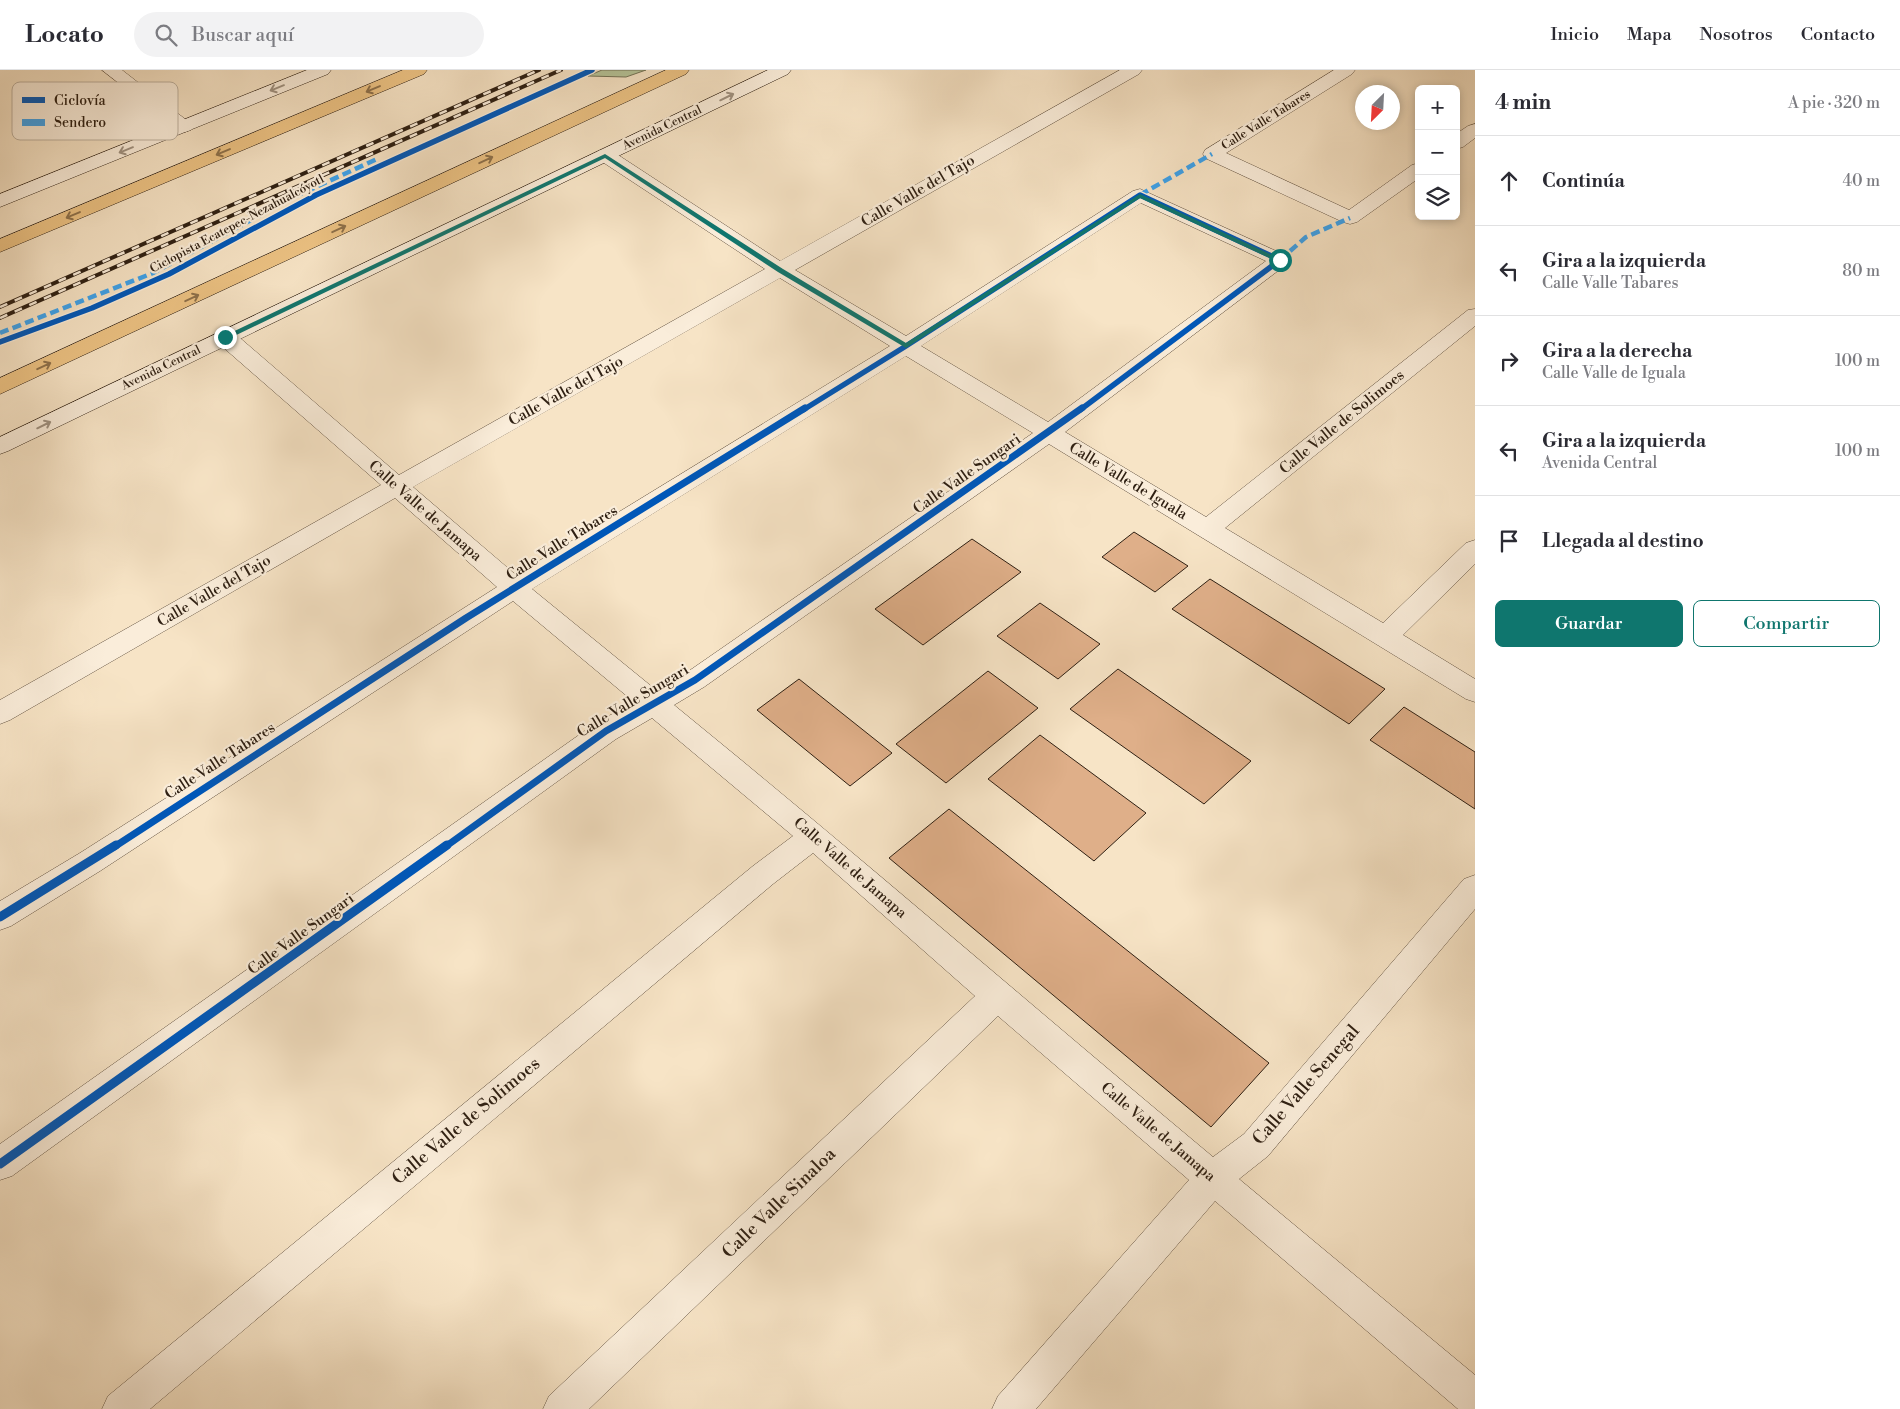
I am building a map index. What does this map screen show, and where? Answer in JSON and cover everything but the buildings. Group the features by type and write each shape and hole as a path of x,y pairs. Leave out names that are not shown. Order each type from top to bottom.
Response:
{"highway":[{"path":"0,246 418,70"},
{"path":"0,387 680,70"}],"street":[{"path":"111,70 127,82"},
{"path":"178,128 322,70"},
{"name":"Avenida Central","path":"0,446 782,70"},
{"name":"Calle Valle del Tajo","path":"0,713 1132,70"},
{"name":"Calle Valle Tabares","path":"1346,70 1212,154 1350,218 1415,172"},
{"path":"178,121 184,126"},
{"path":"1460,140 1475,130"},
{"path":"0,201 150,140"},
{"name":"Calle Valle de Iguala","path":"605,155 781,270 1475,692"},
{"name":"Calle Valle Tabares","path":"0,917 90,862 514,588 906,346 1140,195"},
{"name":"Calle Valle Sungari","path":"0,1164 606,731 655,705 695,680 1049,434 1280,260 1140,195"},
{"name":"Calle Valle de Solimoes","path":"1208,529 1475,315"},
{"name":"Calle Valle de Jamapa","path":"225,337 514,588 814,836 996,996 1475,1399"},
{"path":"1385,637 1475,549"},
{"name":"Calle Valle de Solimoes","path":"121,1409 671,952 814,836"},
{"name":"Calle Valle Senegal","path":"1011,1409 1213,1178 1256,1145 1475,888"},
{"name":"Calle Valle Sinaloa","path":"562,1409 996,996"},
{"path":"1468,1409 1475,1399"}],"green space":[{"path":"602,70 646,70 626,77 588,76"}],"railway":[{"path":"0,307 539,70"},
{"path":"0,318 561,70"}],"marked path":[{"path":"1140,195 1212,154"},
{"path":"0,333 153,273 292,198 377,159"},
{"path":"1280,260 1306,237 1350,218"}],"cycle path":[{"name":"Ciclopista Ecatepec-Nezahualcóyotl","path":"0,342 92,308 169,274 316,195 592,70"},
{"path":"0,917 90,862 466,618 906,346 1140,195 1280,260 1049,433 695,680 606,731 0,1164"}],"route":[{"path":"225,337 605,155 781,270 906,346 1140,195 1280,260"}]}
